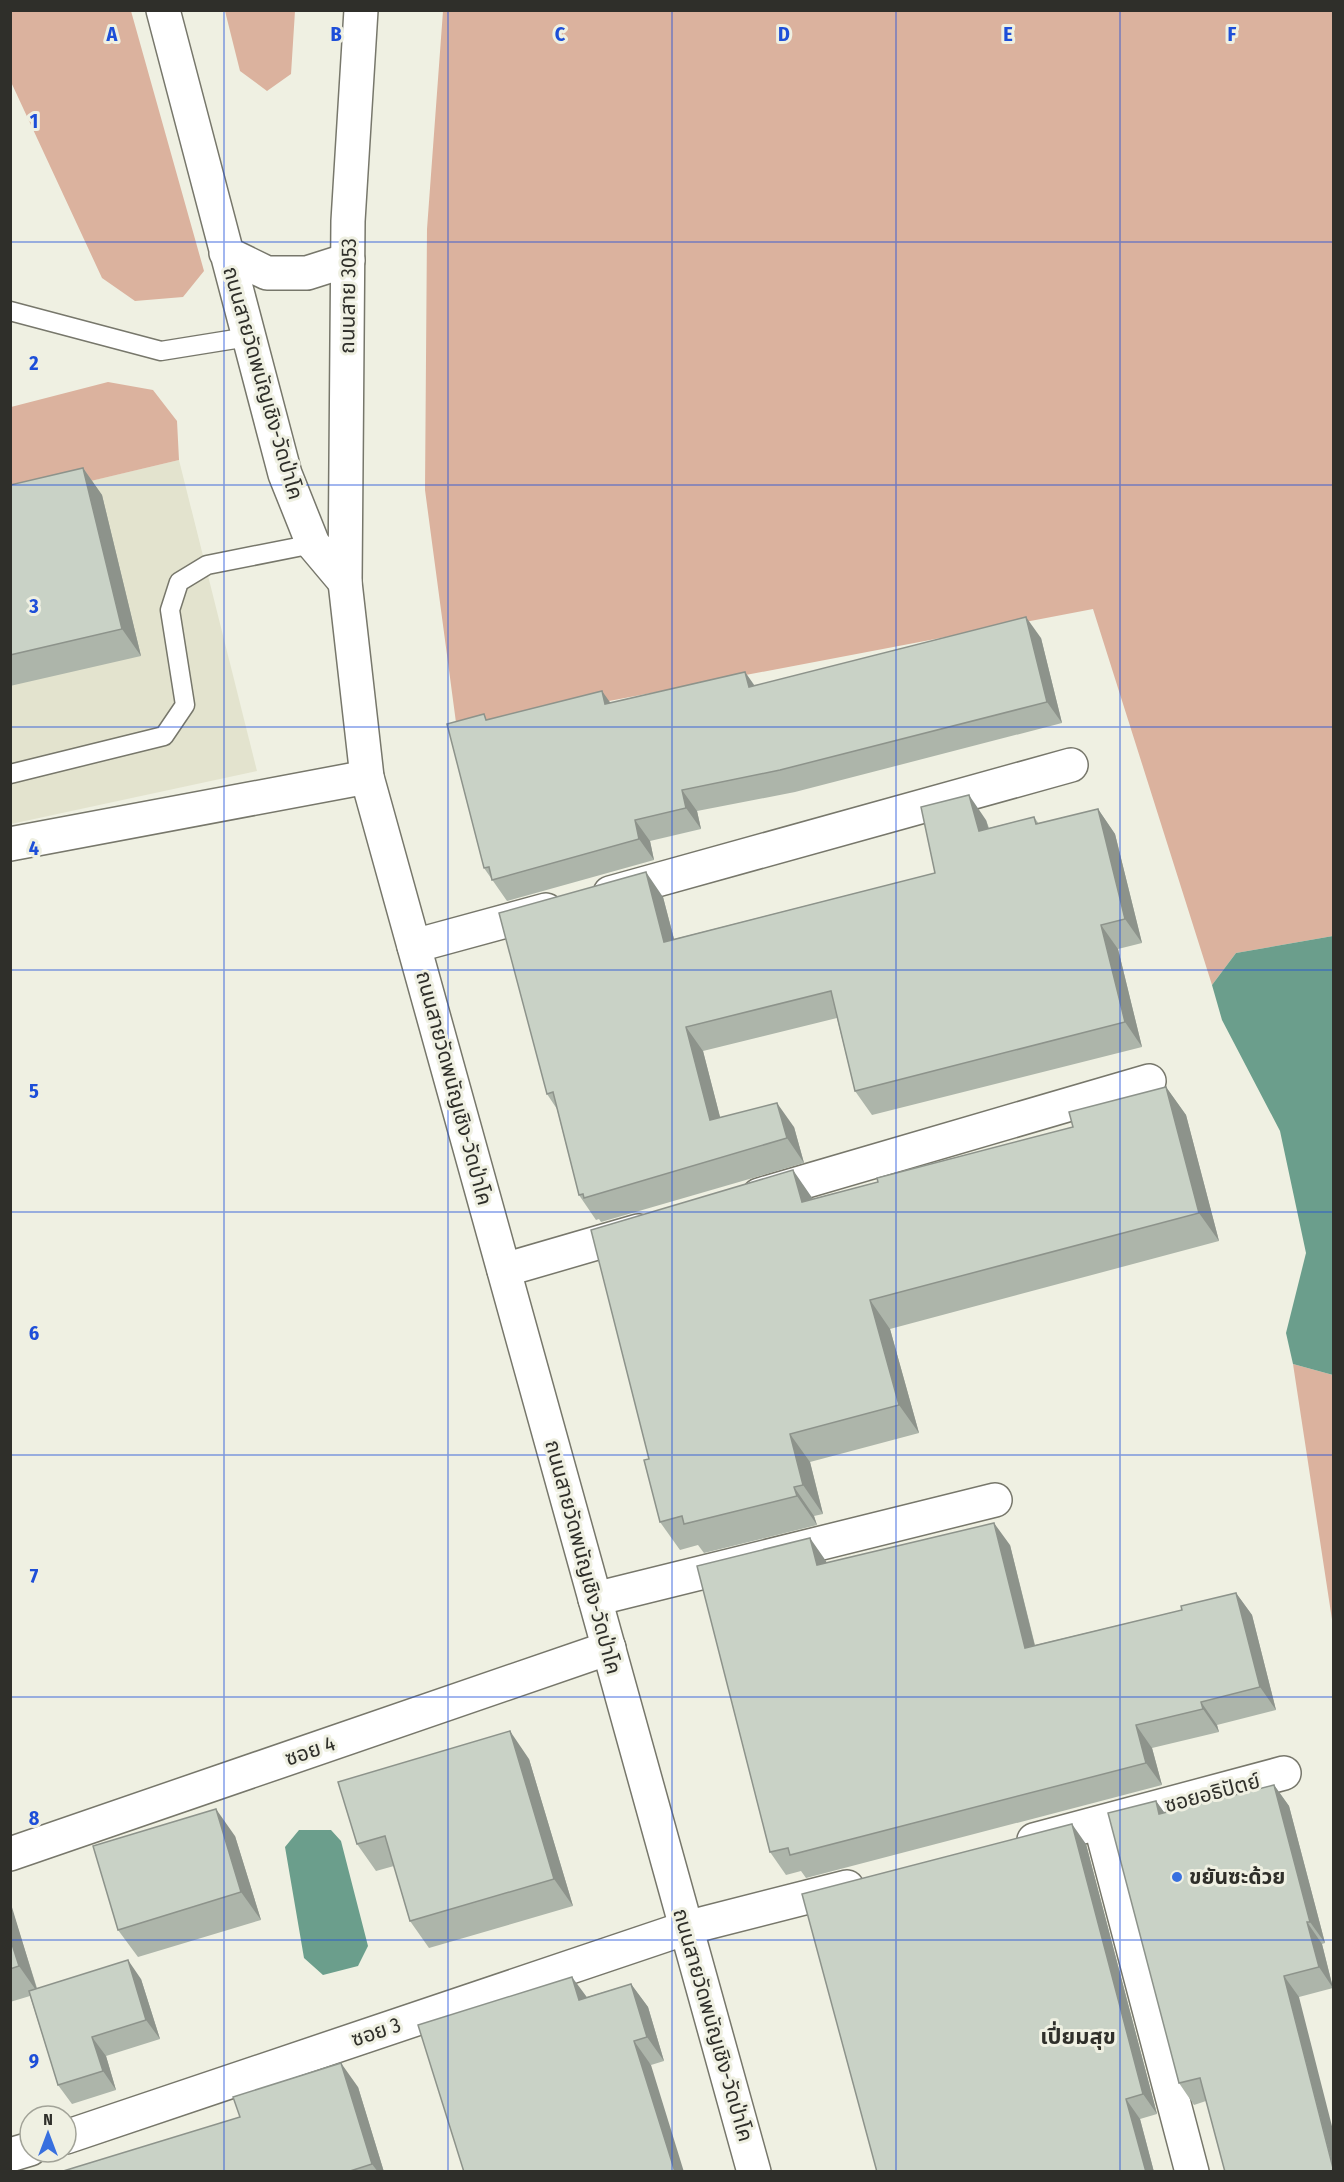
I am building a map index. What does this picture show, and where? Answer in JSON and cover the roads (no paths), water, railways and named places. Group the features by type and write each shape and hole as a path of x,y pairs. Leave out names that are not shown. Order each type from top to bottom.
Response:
{"street":[{"name":"ถนนสายวัดพนัญเชิง-วัดป่าโค","path":"163,10 285,474 313,544 345,582 367,777 753,2172"},
{"name":"ถนนสาย 3053","path":"345,582 348,260 361,10"},
{"path":"226,253 267,273 307,273 348,260"},
{"path":"414,946 1071,765"},
{"path":"10,844 367,777"},
{"path":"730,1204 1149,1081"},
{"path":"504,1270 662,1224"},
{"path":"595,1599 995,1500"},
{"name":"ซอย 4","path":"10,1854 609,1648"},
{"name":"ซอยอธิปัตย์","path":"1008,1846 1284,1773"},
{"path":"1100,1823 1192,2172"},
{"path":"686,1928 881,1879"},
{"name":"ซอย 3","path":"78,2133 686,1928"}],"lane":[{"path":"10,311 161,351 248,337"},
{"path":"10,774 164,736 185,705 170,610 179,582 207,565 313,544"}],"place":[{"name":"ขยันซะด้วย","path":"1177,1877"}],"district":[{"name":"เปี่ยมสุข","path":"1078,2036"}]}
